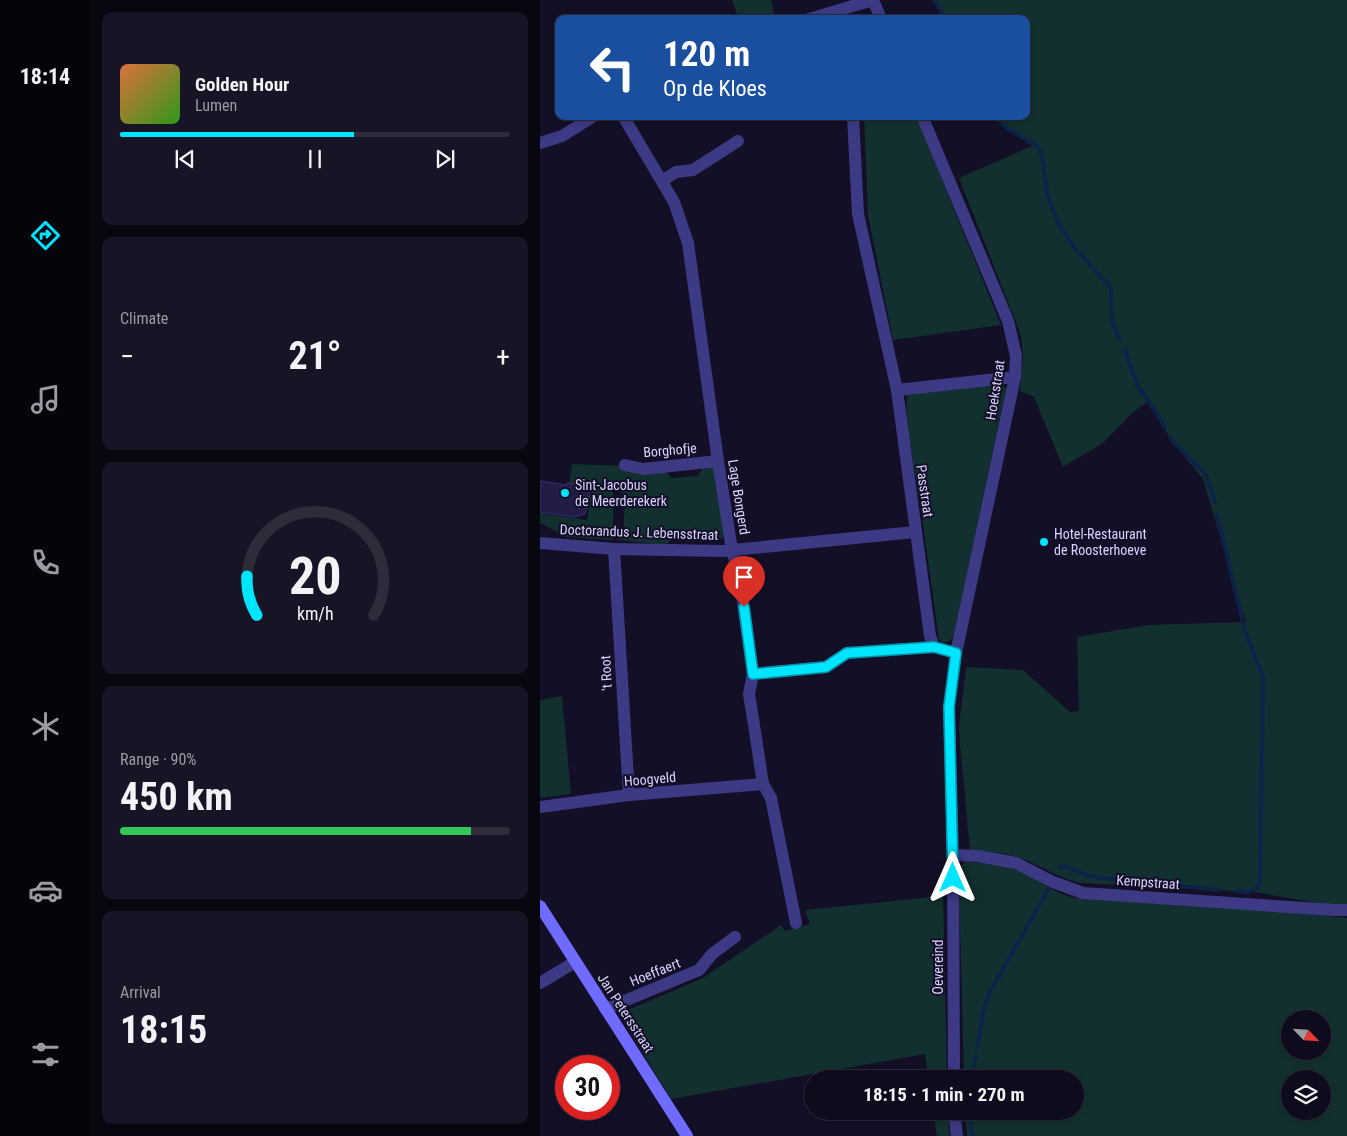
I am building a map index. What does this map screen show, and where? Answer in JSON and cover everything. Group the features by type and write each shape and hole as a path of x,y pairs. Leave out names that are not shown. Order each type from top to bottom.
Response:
{"street":[{"path":"846,14 873,0 879,15"},
{"path":"540,143 562,136 588,120"},
{"name":"Lage Bongerd","path":"625,120 674,202 688,243 718,461 732,550 739,574 753,674 749,694 763,784 771,798 796,923"},
{"name":"Passtraat","path":"853,120 858,214 897,390 915,532 930,636 934,647"},
{"name":"Hoekstraat","path":"924,120 1008,321 1016,356 1015,377 956,653"},
{"path":"662,182 676,172 692,170 738,141"},
{"path":"897,390 1015,377"},
{"name":"Borghofje","path":"625,465 643,469 718,461"},
{"name":"Doctorandus J. Lebensstraat","path":"540,543 614,549 732,550 915,532"},
{"name":"'t Root","path":"614,549 629,795"},
{"path":"753,674 826,667 847,653 934,647 956,653 949,707 953,855"},
{"name":"Hoogveld","path":"540,807 629,795 763,784"},
{"name":"Kempstraat","path":"953,855 978,856 1016,863 1053,882 1083,893 1347,910"},
{"name":"Oevereind","path":"953,855 954,1070"},
{"name":"Jan Petersstraat","path":"540,906 688,1136"},
{"name":"Hoeffaert","path":"605,1009 699,970 712,954 735,937"},
{"path":"540,983 575,962"},
{"path":"955,1120 957,1136"}],"green space":[{"path":"732,0 771,0 774,15 738,15"},
{"path":"932,0 1347,0 1347,904 1329,905 1255,892 1080,883 1017,857 970,850 959,726 966,667 1023,670 1070,712 1079,711 1077,637 1148,625 1246,622 1203,479 1173,442 1147,402 1131,414 1103,443 1063,467 1034,397 1020,391 1023,357 1021,335 959,178 1032,146 997,120 1030,120 1030,15 941,15"},
{"path":"864,120 918,120 1001,325 893,340 868,215"},
{"path":"1000,383 1006,388 954,635 950,641 943,643 939,640 920,503 906,422 907,394"},
{"path":"572,464 624,466 666,472 671,478 698,476 703,468 714,466 725,537 713,541 671,540 666,545 617,540 617,536 623,535 625,503 621,491 613,491 613,540 567,537 540,523 540,513 587,520 593,481 576,478 575,483 569,483"},
{"path":"562,696 571,794 540,798 540,700"},
{"path":"964,862 986,863 1022,872 1060,893 1074,898 1293,912 1347,918 1347,1136 967,1136 966,1120 1084,1120 1084,1070 964,1070 960,871"},
{"path":"943,891 947,1070 927,1070 925,1054 835,1070 804,1070 804,1075 671,1099 619,1014 703,978 781,925 785,931 810,924 805,910 932,897 933,892"},
{"path":"934,1120 948,1120 950,1136 937,1136"}],"building":[{"name":"Sint-Jacobus de Meerderekerk","path":"577,480 592,482 585,514 575,517 540,512 540,481 567,485 567,483 576,484"}],"waterway":[{"path":"935,0 943,15"},
{"path":"999,120 1005,127 1037,146 1042,154 1047,194 1059,225 1075,248 1111,288 1112,321 1120,340"},
{"path":"1125,350 1138,387 1153,407 1165,428"},
{"path":"1170,438 1205,473 1215,502"},
{"path":"1217,514 1245,631 1263,677 1260,881 1256,889 1248,892 1235,891"},
{"path":"1060,868 1064,866 1088,876 1102,878 1220,890"},
{"path":"978,1046 983,1012 990,992 1048,890"},
{"path":"974,1070 976,1056"},
{"path":"970,1120 972,1136"}],"place":[{"name":"Sint-Jacobus de Meerderekerk","path":"565,493"},
{"name":"Hotel-Restaurant de Roosterhoeve","path":"1044,542"}],"route":[{"path":"744,607 753,674 826,667 847,653 934,647 956,653 949,707 953,878"}]}
